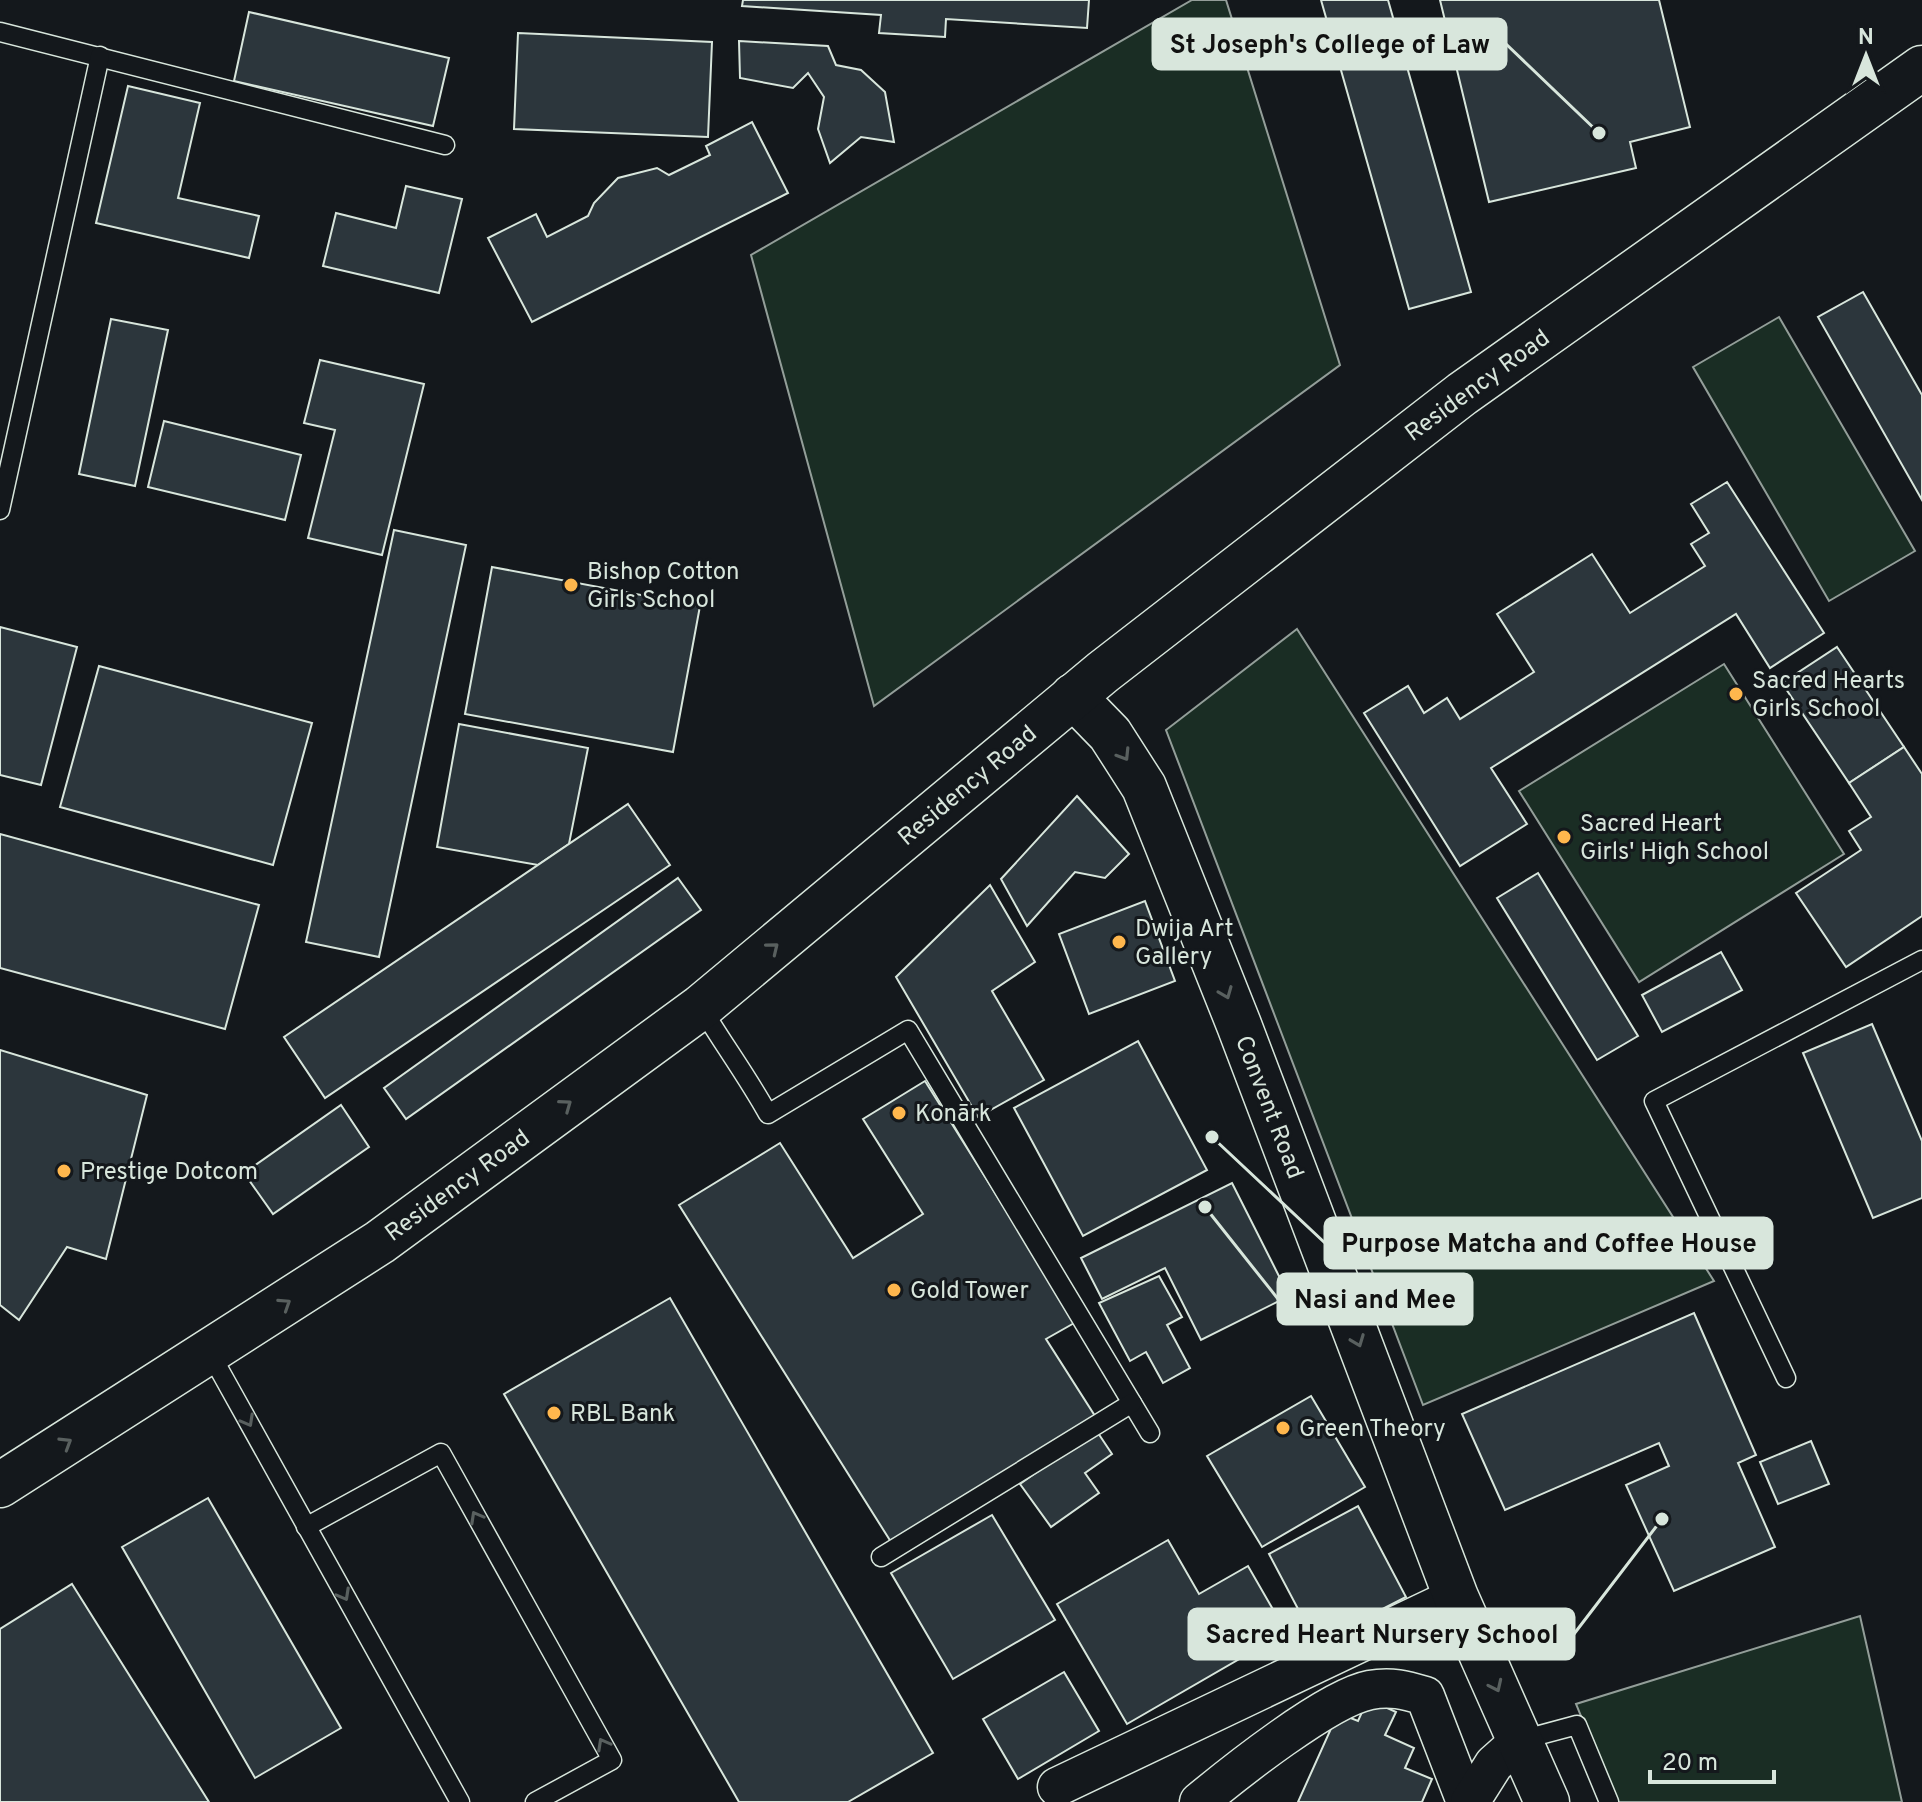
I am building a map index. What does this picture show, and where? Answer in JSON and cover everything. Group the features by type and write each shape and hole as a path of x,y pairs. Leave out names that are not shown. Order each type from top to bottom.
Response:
{"main road":[{"name":"Residency Road","path":"0,1485 380,1242 701,1007 1073,696 1464,392 1922,68"},
{"name":"Convent Road","path":"1073,696 1110,734 1144,787 1239,1025 1456,1597 1547,1802"}],"street":[{"path":"1057,1787 1456,1597"},
{"path":"1199,1802 1255,1757 1346,1699 1367,1690 1394,1687 1425,1696 1468,1802"},
{"path":"1468,1802 1494,1764 1521,1740"}],"lane":[{"path":"0,32 445,145"},
{"path":"0,510 100,56"},
{"path":"1786,1378 1654,1101 1922,960"},
{"path":"701,1007 768,1114 908,1030 1150,1433"},
{"path":"210,1353 460,1802"},
{"path":"881,1557 1132,1403"},
{"path":"306,1527 441,1453 612,1760 535,1802"},
{"path":"1521,1740 1577,1725 1609,1802"}],"green space":[{"path":"1192,0 1226,0 1340,365 874,706 751,255"},
{"path":"1779,317 1915,551 1829,601 1693,367"},
{"path":"1297,629 1714,1281 1423,1405 1166,730"},
{"path":"1724,664 1844,854 1639,982 1519,791"},
{"path":"1860,1616 1902,1802 1616,1802 1576,1704"}],"building":[{"path":"743,0 1089,0 1087,28 946,19 945,37 879,33 881,15 742,6"},
{"path":"1321,0 1388,0 1471,292 1409,309"},
{"path":"1440,0 1659,0 1690,127 1630,142 1636,168 1489,202"},
{"path":"249,12 449,58 433,126 234,81"},
{"path":"518,33 712,42 708,137 514,129"},
{"path":"739,41 828,46 836,65 861,70 885,92 894,142 861,137 830,163 818,129 824,97 808,73 793,88 740,78"},
{"path":"128,86 200,103 178,198 259,216 249,258 96,223"},
{"path":"752,122 788,193 532,322 488,238 536,214 547,237 588,216 594,203 618,178 657,168 669,175 710,155 706,146"},
{"path":"406,186 462,199 439,293 323,266 336,213 396,228"},
{"path":"1863,292 1922,395 1922,500 1818,317"},
{"path":"111,319 168,330 135,486 79,474"},
{"path":"320,360 424,384 382,555 308,538 335,430 304,423"},
{"path":"164,421 301,455 285,520 148,487"},
{"path":"1727,482 1824,633 1770,668 1736,614 1491,768 1527,824 1460,866 1364,713 1408,686 1424,713 1447,698 1460,719 1534,672 1497,614 1592,554 1630,613 1705,566 1691,544 1709,533 1691,504"},
{"path":"394,530 466,545 379,957 306,942"},
{"path":"492,567 700,606 673,752 465,714"},
{"path":"0,627 77,647 41,785 0,775"},
{"path":"1837,647 1904,747 1849,783 1782,683"},
{"path":"99,666 312,723 273,865 60,807"},
{"path":"459,724 588,748 569,844 538,865 437,847"},
{"path":"1904,747 1922,774 1922,916 1846,967 1796,893 1861,850 1849,831 1871,817 1849,783"},
{"path":"1077,796 1129,854 1105,878 1075,872 1027,926 1001,879"},
{"path":"628,804 670,865 325,1098 284,1037"},
{"path":"0,834 259,905 225,1029 0,968"},
{"path":"1538,873 1638,1036 1597,1060 1497,898"},
{"path":"678,878 701,910 406,1119 384,1088"},
{"path":"990,885 1035,962 992,991 1044,1080 978,1117 896,977"},
{"path":"1145,901 1175,981 1089,1014 1059,934"},
{"path":"1721,952 1742,990 1662,1032 1642,995"},
{"path":"1872,1024 1922,1141 1922,1198 1873,1218 1803,1053"},
{"path":"1138,1041 1207,1170 1083,1236 1014,1108"},
{"name":"Prestige Dotcom","path":"0,1050 147,1095 106,1259 67,1247 19,1320 0,1305"},
{"name":"Gold Tower","path":"925,1081 1076,1322 1046,1339 1095,1416 891,1542 679,1205 780,1143 853,1258 923,1214 863,1119"},
{"path":"341,1105 369,1147 273,1214 244,1173"},
{"path":"1232,1183 1289,1296 1201,1340 1165,1268 1102,1299 1081,1258"},
{"path":"1159,1276 1182,1317 1167,1325 1190,1368 1163,1383 1146,1352 1130,1361 1099,1303"},
{"path":"670,1298 933,1753 848,1802 739,1802 504,1394"},
{"path":"1694,1313 1756,1455 1738,1463 1775,1547 1674,1591 1626,1485 1669,1466 1659,1443 1505,1510 1462,1414"},
{"path":"1311,1396 1365,1487 1262,1547 1207,1456"},
{"path":"1096,1430 1112,1454 1085,1473 1099,1493 1051,1527 1020,1484"},
{"path":"1811,1441 1829,1484 1778,1504 1760,1462"},
{"path":"208,1498 341,1728 255,1778 122,1547"},
{"path":"1358,1506 1406,1597 1316,1643 1269,1554"},
{"path":"992,1515 1055,1620 953,1679 891,1573"},
{"path":"1168,1540 1199,1594 1248,1566 1286,1632 1127,1724 1057,1604"},
{"path":"72,1584 209,1802 0,1802 0,1629"},
{"path":"1064,1672 1099,1731 1018,1779 983,1719"},
{"path":"1368,1699 1396,1712 1385,1735 1414,1748 1405,1768 1432,1779 1422,1802 1298,1802 1338,1713 1358,1721"}],"place":[{"name":"St Joseph's College of Law","path":"1599,133"},
{"name":"Bishop Cotton Girls School","path":"571,585"},
{"name":"Sacred Hearts Girls School","path":"1736,694"},
{"name":"Sacred Heart Girls' High School","path":"1564,837"},
{"name":"Dwija Art Gallery","path":"1119,942"},
{"name":"Konārk","path":"899,1113"},
{"name":"Purpose Matcha and Coffee House","path":"1212,1137"},
{"name":"Prestige Dotcom","path":"64,1171"},
{"name":"Nasi and Mee","path":"1205,1207"},
{"name":"Gold Tower","path":"894,1290"},
{"name":"RBL Bank","path":"554,1413"},
{"name":"Green Theory","path":"1283,1428"},
{"name":"Sacred Heart Nursery School","path":"1662,1519"}]}
